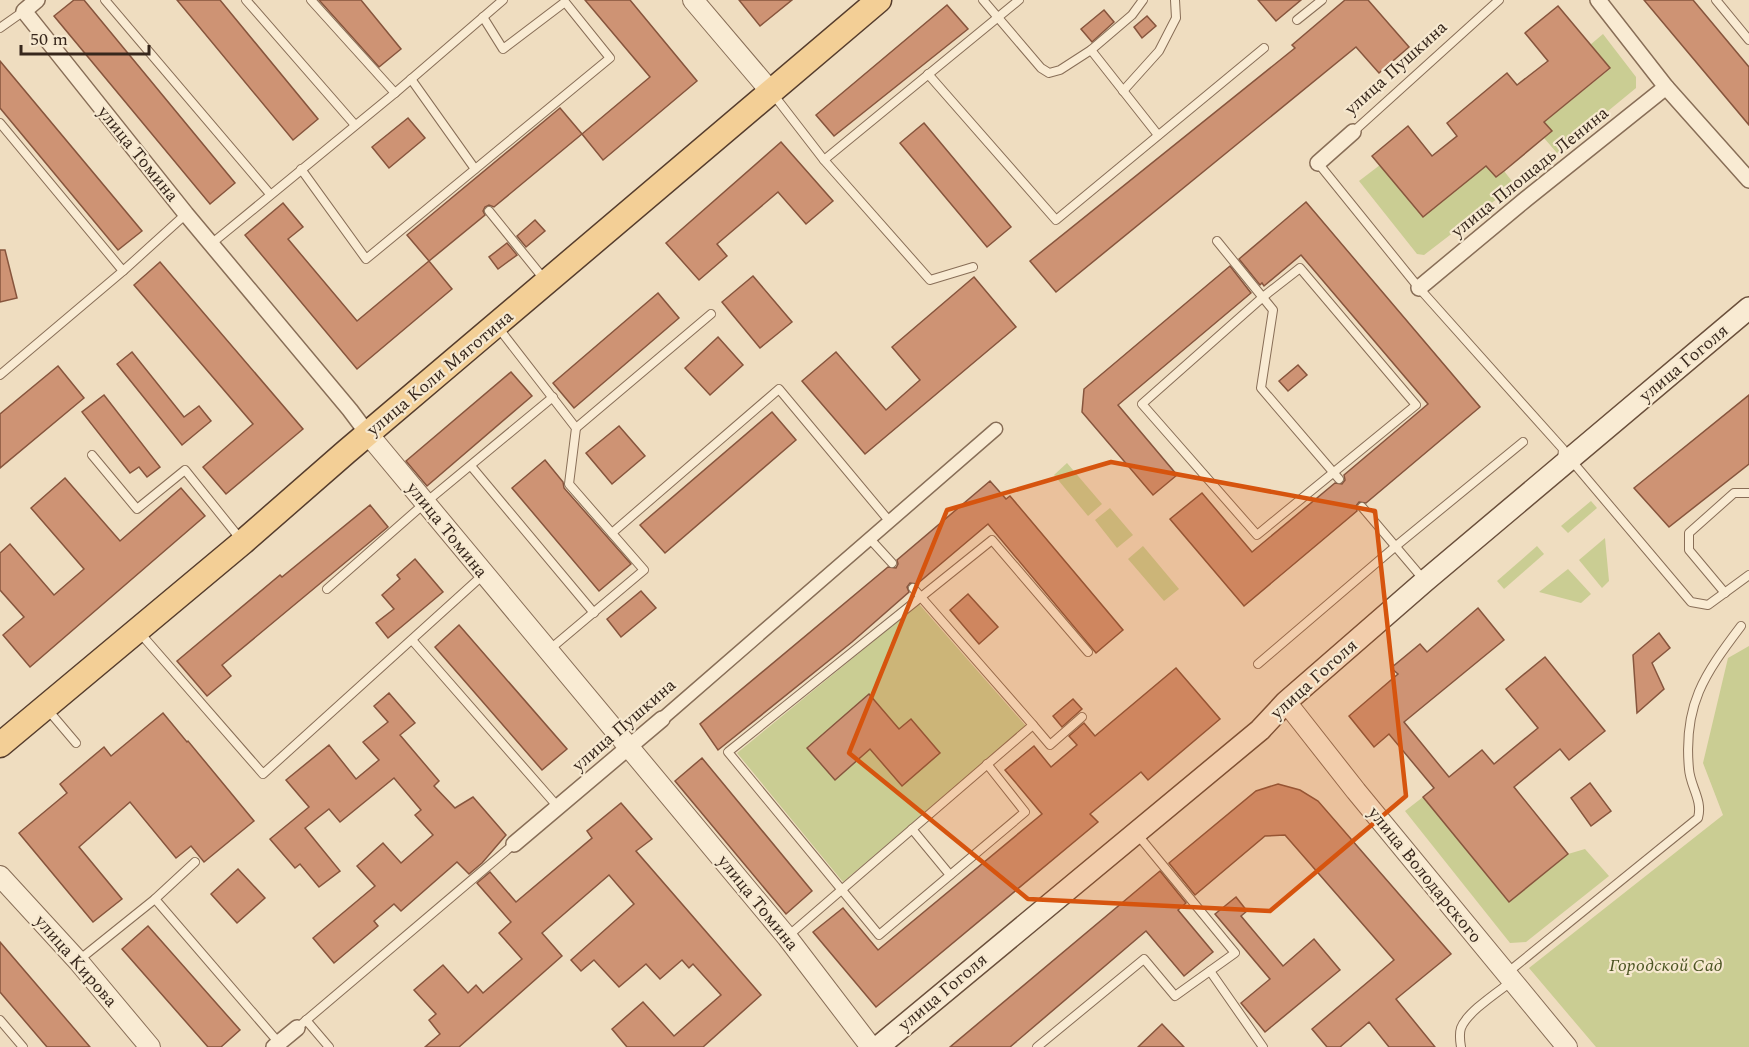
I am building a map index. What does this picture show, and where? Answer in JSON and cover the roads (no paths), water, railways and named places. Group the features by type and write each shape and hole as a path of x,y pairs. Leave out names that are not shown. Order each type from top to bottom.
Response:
{"main road":[{"name":"улица Коли Мяготина","path":"0,744 243,542 879,0"},
{"name":"улица Гоголя","path":"878,1047 1260,730 1286,702 1425,581 1749,308"}],"street":[{"path":"24,11 37,0"},
{"path":"693,0 772,93"},
{"path":"1598,0 1666,87 1749,180"},
{"name":"улица Томина","path":"24,11 186,214 350,410 483,575 549,650 787,937 872,1047"},
{"name":"улица Площадь Ленина","path":"1419,288 1666,87"},
{"name":"улица Пушкина","path":"1318,163 1353,132"},
{"name":"улица Пушкина","path":"514,844 630,747 996,429"},
{"name":"улица Володарского","path":"1286,702 1567,1047"},
{"name":"улица Кирова","path":"0,876 78,961 150,1047"},
{"name":"улица Пушкина","path":"277,1045 302,1024"}],"lane":[{"path":"105,0 270,194"},
{"path":"246,0 355,125"},
{"path":"310,0 395,93"},
{"path":"211,244 411,80 503,0"},
{"path":"983,0 1041,68 1049,73 1060,70 1090,50 1132,15 1143,0"},
{"path":"824,160 1019,0"},
{"path":"1123,91 1159,51 1176,18 1175,0"},
{"path":"1297,20 1322,0"},
{"name":"улица Пушкина","path":"1353,132 1499,0"},
{"path":"1716,0 1749,40"},
{"path":"301,169 366,259 466,181 475,169 610,58 565,2 503,50 483,17"},
{"path":"0,28 24,11"},
{"path":"928,74 1056,220 1264,48"},
{"path":"1090,50 1158,135"},
{"path":"411,80 475,169"},
{"path":"772,93 824,160 930,280 973,267"},
{"path":"0,123 123,271"},
{"path":"1318,163 1419,288 1563,449 1566,462 1691,602 1708,605 1749,575"},
{"path":"489,211 547,283"},
{"path":"0,375 123,271 186,214"},
{"path":"1217,241 1274,310 1261,388 1339,479"},
{"path":"1300,268 1416,405 1257,535 1142,404 1263,297 1300,268"},
{"path":"549,650 644,570 569,484 576,428 711,314"},
{"path":"496,325 576,428"},
{"path":"612,533 779,388 890,522"},
{"path":"327,590 425,503 553,397"},
{"path":"1258,664 1522,442"},
{"path":"92,455 137,509 186,470 243,542"},
{"path":"471,466 594,613"},
{"path":"1725,593 1689,550 1689,533 1734,493 1749,493"},
{"path":"1362,507 1425,581"},
{"path":"870,539 892,563"},
{"path":"987,764 1025,812 879,935 729,752 992,540 1088,652"},
{"path":"137,629 263,774 483,575"},
{"path":"913,588 1050,746 1082,717"},
{"path":"1461,1047 1462,1026 1509,978 1698,818 1701,808 1689,772 1687,731 1694,699 1712,664 1742,626"},
{"path":"412,640 558,807"},
{"path":"45,706 76,743"},
{"path":"787,937 1033,725"},
{"path":"912,829 950,875"},
{"path":"1037,1047 1144,958 1175,996 1235,953 1136,832"},
{"name":"улица Пушкина","path":"302,1024 514,844"},
{"path":"78,961 155,899 195,862"},
{"path":"155,899 277,1045"},
{"path":"1210,971 1263,1047"},
{"path":"0,1020 23,1047"},
{"path":"302,1024 329,1047"}],"park label":[{"name":"Городской Сад","path":"1666,965"}]}
